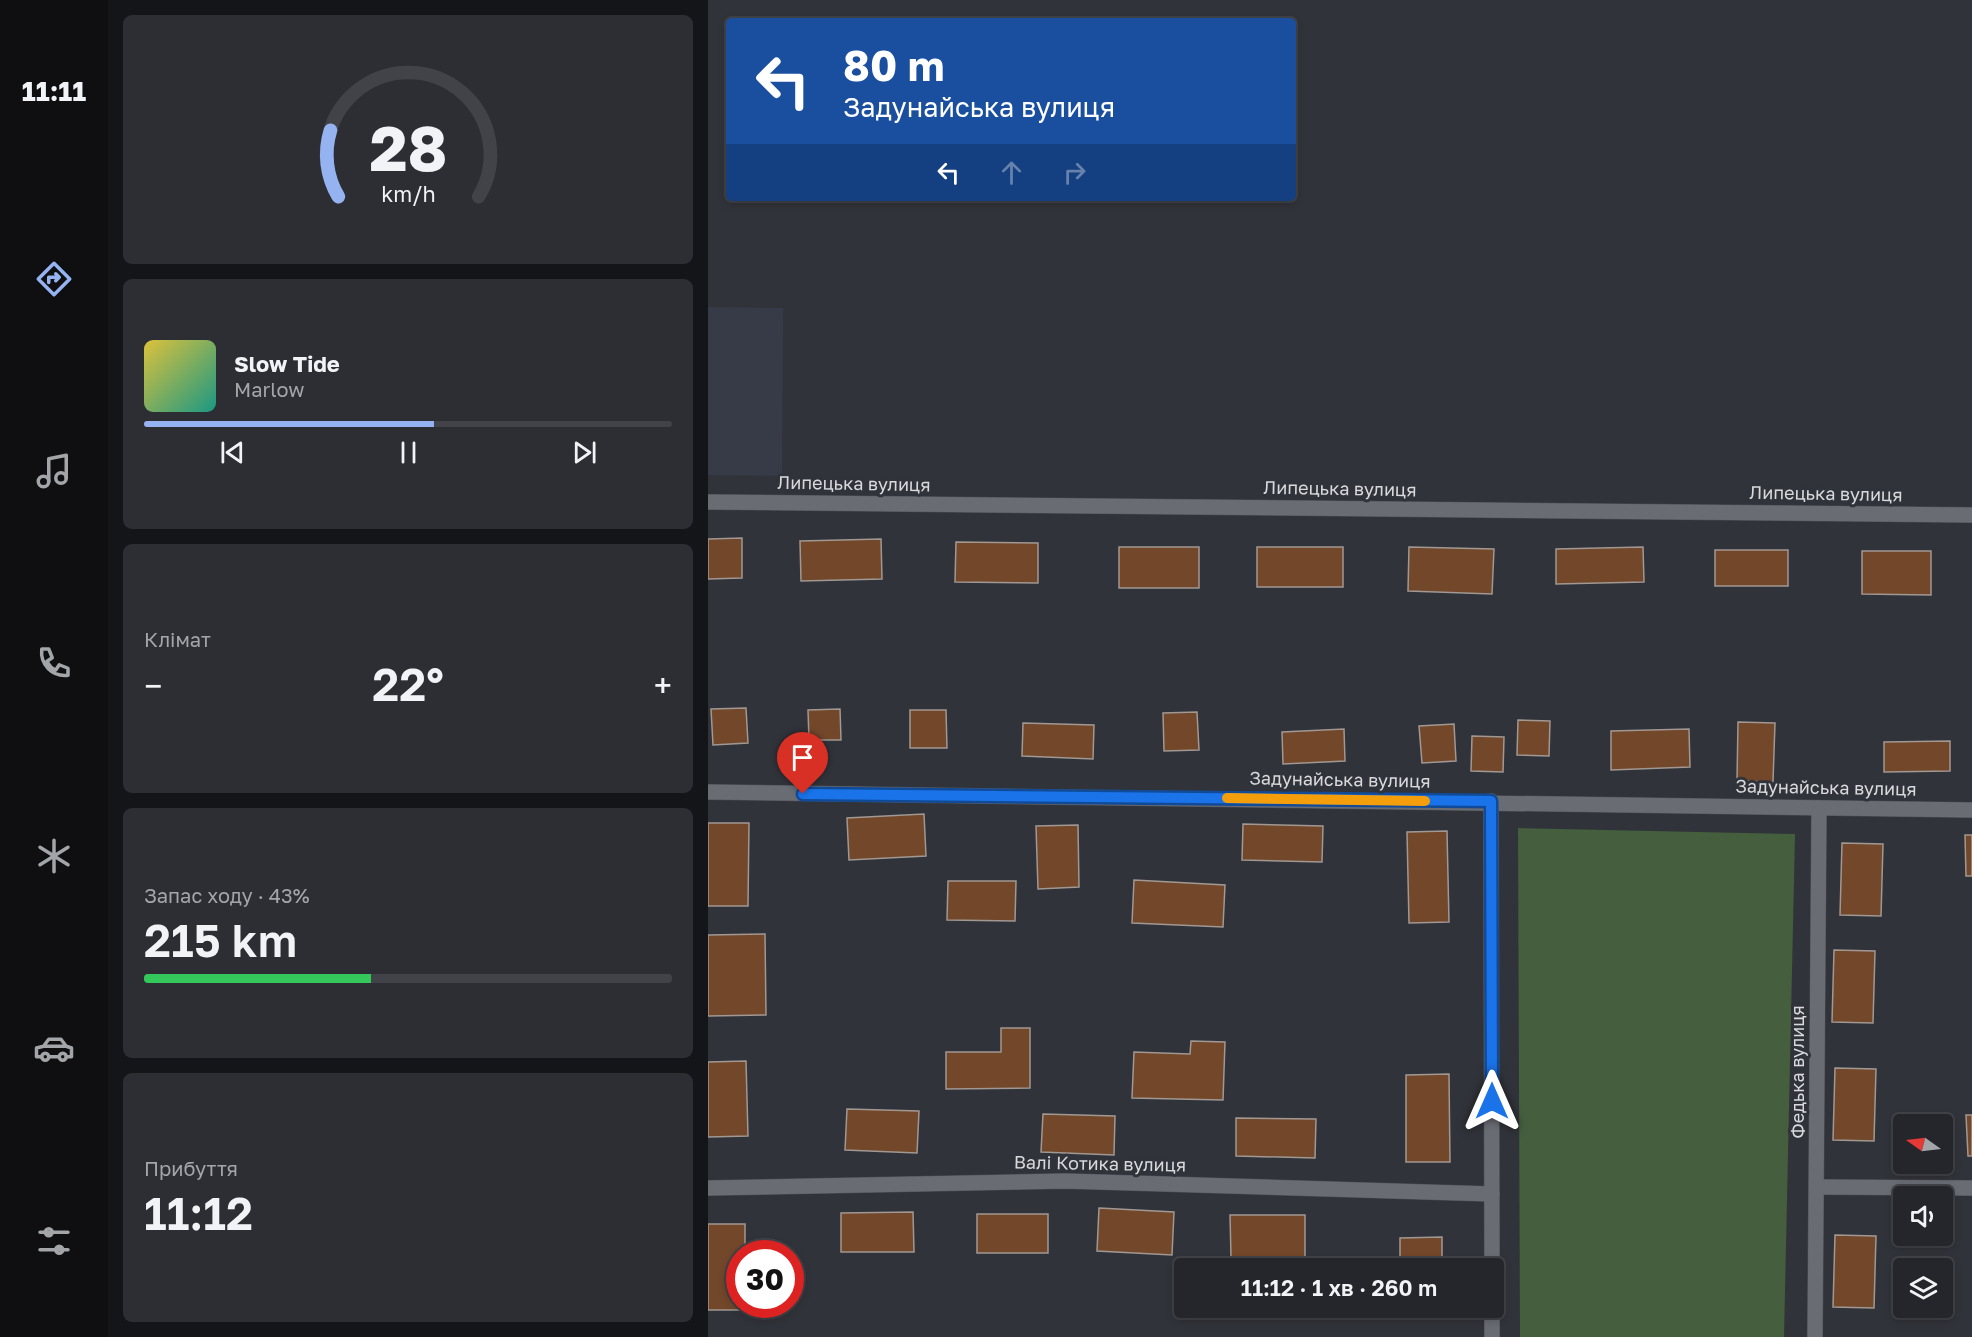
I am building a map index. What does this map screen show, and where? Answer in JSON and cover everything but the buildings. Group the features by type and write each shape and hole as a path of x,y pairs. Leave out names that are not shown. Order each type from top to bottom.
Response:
{"street":[{"name":"Липецька вулиця","path":"708,502 1972,515"},
{"name":"Задунайська вулиця","path":"708,792 1491,801 1972,810"},
{"path":"1491,801 1492,1258"},
{"name":"Федька вулиця","path":"1815,1337 1819,808"},
{"name":"Валі Котика вулиця","path":"708,1188 1065,1181 1492,1194"},
{"path":"1817,1187 1972,1188"},
{"path":"1492,1318 1492,1337"}],"shaded area":[{"path":"708,307 783,308 782,476 708,475"}],"green space":[{"path":"1518,828 1795,834 1784,1337 1520,1337"}],"slow traffic":[{"path":"1227,798 1425,801"}],"route":[{"path":"803,794 1491,801 1492,1101"}]}
